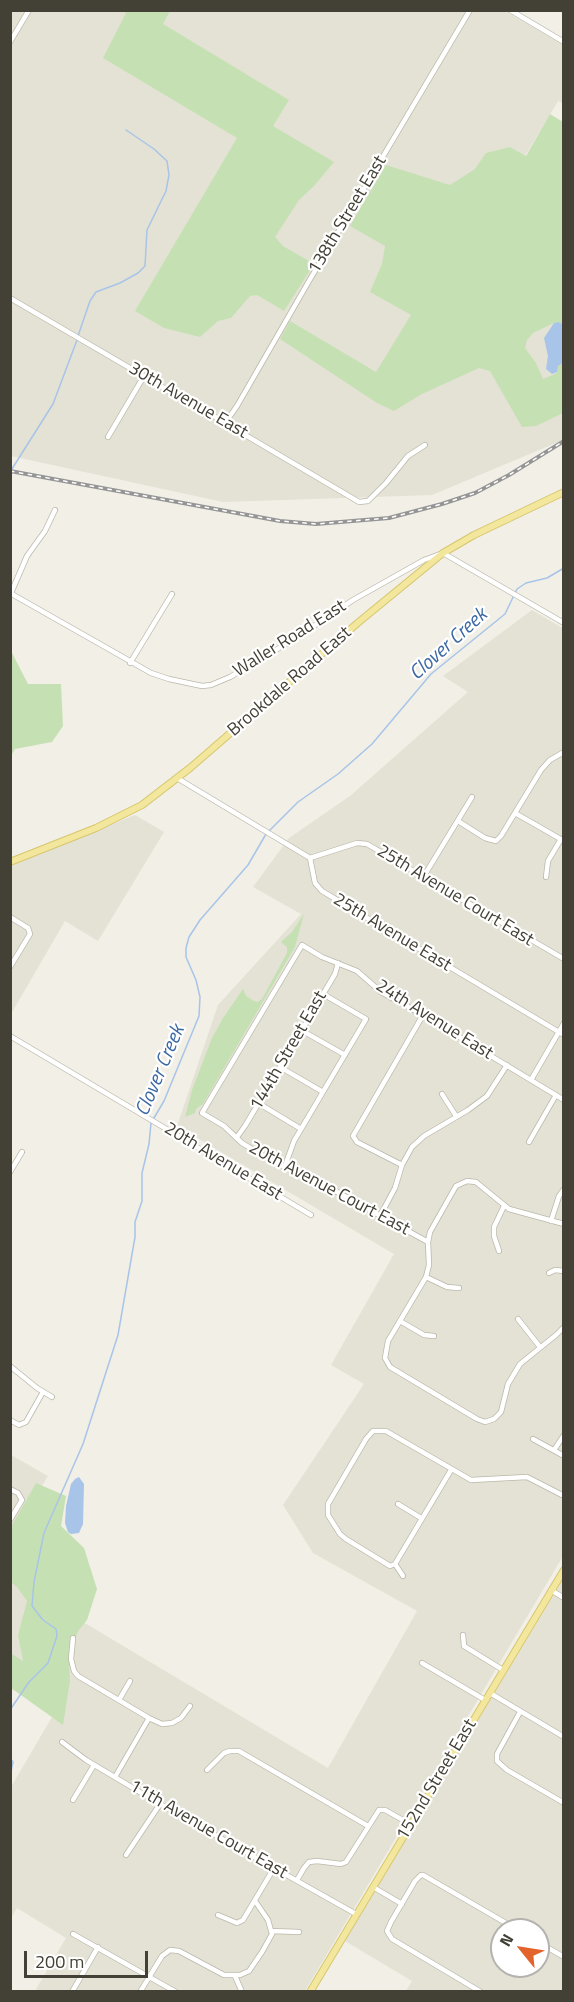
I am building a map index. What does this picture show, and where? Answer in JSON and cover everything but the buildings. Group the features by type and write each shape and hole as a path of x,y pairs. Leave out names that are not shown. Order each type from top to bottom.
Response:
{"main road":[{"name":"Brookdale Road East","path":"10,862 122,816 142,805 443,553 474,535 564,492"},
{"name":"152nd Street East","path":"310,1992 564,1570"}],"street":[{"path":"10,42 29,10"},
{"name":"138th Street East","path":"225,419 237,406 470,10"},
{"path":"510,10 564,42"},
{"name":"30th Avenue East","path":"10,298 217,418 225,419 230,426 358,502 365,502 387,483 408,456 425,445"},
{"path":"108,437 144,376"},
{"path":"11,593 27,556 45,531 54,510"},
{"path":"443,553 564,623"},
{"name":"Waller Road East","path":"11,593 151,673 196,685 215,684 285,644 384,582 424,560 443,553"},
{"path":"130,663 172,594"},
{"path":"458,821 485,838 496,841 516,813 541,770 550,760 564,752"},
{"path":"177,778 310,858"},
{"path":"424,876 472,797"},
{"path":"516,813 562,840 548,861 546,877"},
{"name":"25th Avenue Court East","path":"310,858 357,843 364,843 564,959"},
{"name":"25th Avenue East","path":"310,858 315,883 328,895 561,1033"},
{"path":"10,917 27,927 30,933 10,967"},
{"name":"24th Avenue East","path":"202,1113 302,945 322,957 357,971 381,992 564,1100"},
{"name":"144th Street East","path":"237,1137 323,994 338,963"},
{"path":"285,1166 301,1129 366,1019 323,994"},
{"path":"402,1165 388,1160 357,1142 353,1136 423,1015"},
{"path":"531,1080 561,1033 564,1023"},
{"path":"301,1030 345,1055"},
{"name":"20th Avenue East","path":"10,1036 311,1215"},
{"path":"380,1216 395,1188 402,1165 411,1147 487,1096 507,1065"},
{"path":"280,1067 323,1092"},
{"path":"442,1094 456,1116"},
{"path":"529,1142 556,1095"},
{"path":"258,1103 301,1129"},
{"name":"20th Avenue Court East","path":"202,1113 224,1126 250,1148 308,1176 428,1242"},
{"path":"10,1173 22,1152"},
{"path":"564,1224 526,1215 504,1206 476,1182 467,1180 456,1186 433,1224 428,1242 429,1265 426,1277 399,1321 385,1350 385,1358 388,1365 401,1374 485,1422 499,1415 508,1384 517,1368 564,1327"},
{"path":"551,1221 564,1188"},
{"path":"499,1251 494,1236 494,1227 504,1206"},
{"path":"549,1273 555,1269 564,1271"},
{"path":"426,1277 447,1287 459,1288"},
{"path":"518,1319 540,1347"},
{"path":"399,1321 424,1335 434,1336"},
{"path":"10,1366 52,1397"},
{"path":"10,1420 19,1425 26,1422 43,1392"},
{"path":"451,1470 395,1564 390,1566 343,1537 329,1518 328,1504 368,1436 374,1431 386,1431 471,1480 527,1477 564,1496"},
{"path":"554,1450 564,1436"},
{"path":"533,1439 564,1456"},
{"path":"10,1489 18,1493 21,1498 10,1520"},
{"path":"398,1504 422,1518"},
{"path":"395,1564 403,1576"},
{"path":"551,1590 564,1598"},
{"path":"463,1635 464,1646 503,1670"},
{"path":"73,1638 70,1653 74,1671 78,1676 149,1718 162,1724 172,1723 181,1718 190,1706"},
{"path":"422,1663 485,1700"},
{"path":"119,1700 130,1681"},
{"path":"490,1693 564,1737"},
{"path":"520,1712 496,1758 499,1763 564,1803"},
{"path":"115,1777 149,1718"},
{"name":"11th Avenue Court East","path":"62,1742 94,1765 160,1804 356,1914"},
{"path":"207,1770 224,1753 238,1751 368,1826"},
{"path":"73,1800 94,1765"},
{"path":"126,1856 160,1804"},
{"path":"297,1880 309,1862 337,1864 346,1862 376,1813 383,1809 410,1824"},
{"path":"218,1915 237,1923 243,1920 274,1868"},
{"path":"481,1992 392,1939 387,1931 415,1881 421,1875 497,1918"},
{"path":"373,1887 402,1904"},
{"path":"140,1992 162,1956 167,1952 179,1951 222,1974 235,1976 249,1971 272,1931 264,1912 255,1901"},
{"path":"272,1931 299,1932"},
{"path":"73,1934 176,1992"},
{"path":"72,1992 98,1947"},
{"path":"550,1949 564,1957"},
{"path":"235,1976 242,1992"}],"shaded area":[{"path":"11,11 505,11 563,45 563,103 558,101 525,156 510,147 563,291 563,440 432,495 223,502 11,456"},
{"path":"532,610 564,629 563,1556 305,1991 35,1991 66,1938 17,1908 11,1918 11,1787 69,1688 27,1664 11,1693 11,1579 328,1768 417,1611 313,1553 283,1505 364,1384 331,1365 394,1254 177,1126 218,1005 301,914 253,887 289,838 350,796 468,692 443,676"},
{"path":"135,815 164,832 98,941 65,921 11,1014 11,866"},
{"path":"11,1455 48,1476 11,1535"},
{"path":"563,1580 563,1991 406,1991 412,1981 345,1941"}],"green space":[{"path":"123,11 170,11 163,24 289,100 273,126 334,162 299,200 275,237 283,246 314,264 284,311 257,295 250,296 231,318 218,321 200,337 164,328 135,311 237,138 103,58 126,13"},
{"path":"550,114 563,122 563,325 559,322 554,323 533,333 527,340 525,348 536,363 543,379 555,374 558,366 563,363 563,413 536,426 522,427 490,371 479,368 422,394 394,411 377,403 280,339 290,321 376,372 411,315 370,292 382,264 385,246 350,226 386,165 450,185 475,169 486,153 510,147 526,156"},
{"path":"11,651 28,684 61,684 63,726 52,742 15,749 11,756"},
{"path":"304,914 295,947 203,1104 196,1109 195,1113 185,1117 192,1090 212,1038 223,1018 243,989 246,996 254,1001 262,999 287,953 287,947 281,942 292,932"},
{"path":"36,1483 66,1496 61,1526 84,1548 97,1589 87,1620 78,1631 69,1658 70,1681 63,1725 11,1688 10,1653 23,1661 18,1635 27,1601 11,1582 11,1527"}],"water":[{"path":"559,322 563,325 563,363 558,366 557,372 552,374 546,369 548,356 544,338 554,323"},
{"path":"79,1477 84,1484 83,1524 79,1533 71,1534 65,1523 66,1506 71,1484"}],"waterway":[{"path":"78,336 90,301 96,292 120,283 138,273 145,266 147,230 166,191 169,175 167,161 126,130"},
{"path":"10,472 53,404 77,340"},
{"name":"Clover Creek","path":"269,831 298,802 338,774 372,744 431,674 505,614 517,589 526,583 547,578 564,568"},
{"name":"Clover Creek","path":"10,1710 29,1682 48,1663 57,1636 56,1629 43,1620 32,1606 34,1582 44,1533 83,1444 118,1335 135,1237 135,1222 142,1201 142,1173 151,1123 164,1101 199,1016 200,997 196,980 186,957 189,937 200,920 248,865 266,834"},
{"name":"Clover Creek","path":"10,1758 13,1762 10,1776"}],"railway":[{"path":"10,471 280,521 316,524 389,518 475,493 564,441"}]}
